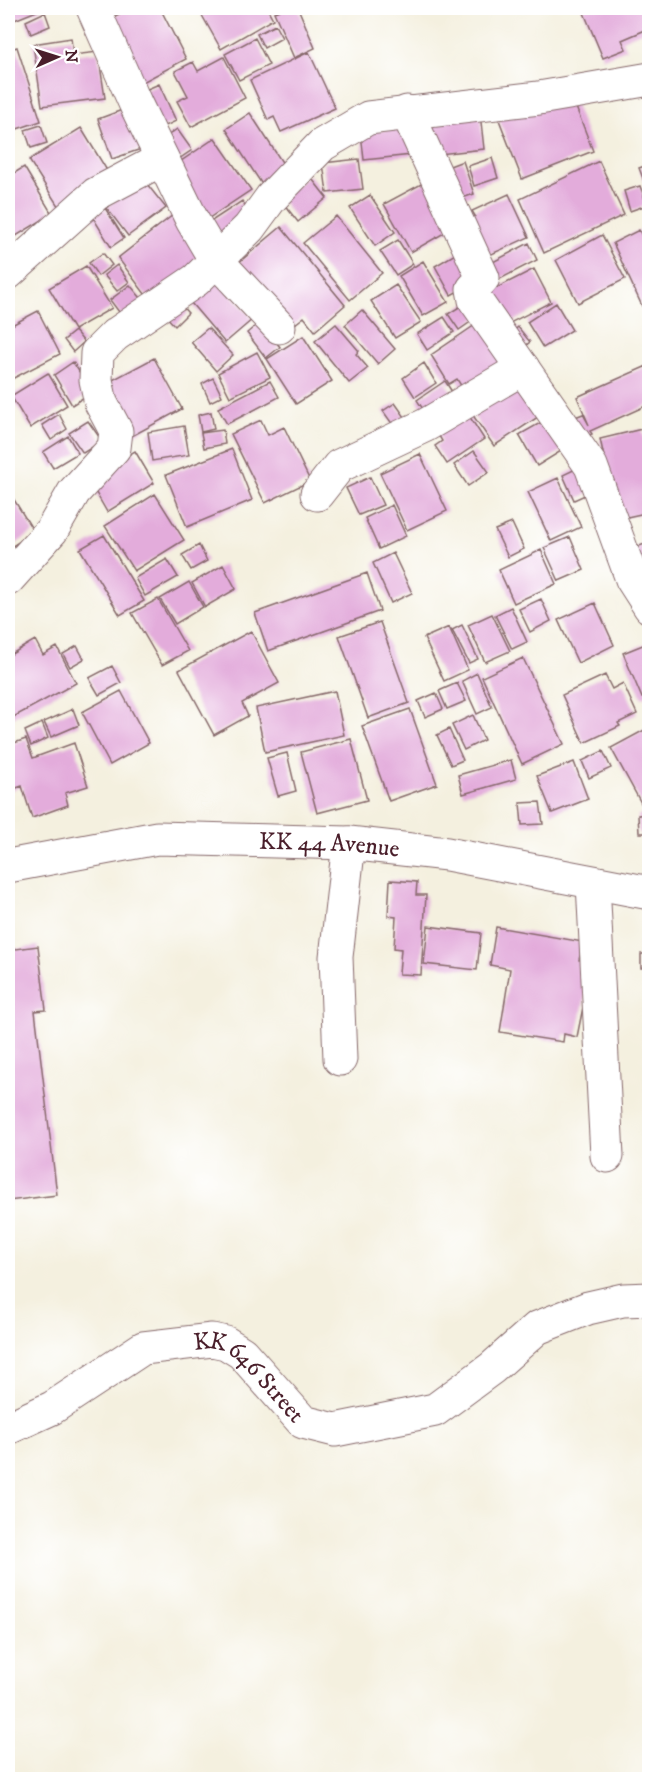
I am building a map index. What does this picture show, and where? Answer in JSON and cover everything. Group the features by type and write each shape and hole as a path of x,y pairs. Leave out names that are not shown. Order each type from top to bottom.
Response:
{"street":[{"path":"93,8 162,159 215,259 279,327"},
{"path":"8,579 52,530 74,492 114,448 116,431 101,403 96,380 97,353 115,335 196,280 249,228 271,198 322,145 368,118 539,98 650,79"},
{"path":"407,112 483,278 473,289 475,300 591,466 632,579 650,607"},
{"path":"10,264 96,194 162,159"},
{"path":"317,494 339,466 426,425 523,368"},
{"name":"KK 44 Avenue","path":"8,866 157,838 349,843 447,854 569,875 593,883 650,893"},
{"path":"339,1059 336,957 349,843"},
{"path":"593,883 607,1156"},
{"name":"KK 646 Street","path":"8,1428 52,1408 143,1348 212,1340 226,1342 242,1353 303,1422 335,1430 424,1413 435,1410 473,1382 537,1328 588,1308 623,1300 650,1299"}],"building":[{"path":"8,8 44,8 12,21"},
{"path":"131,8 160,8 186,59 139,84 107,20"},
{"path":"204,8 267,8 273,19 221,49 199,10"},
{"path":"285,8 298,8 315,48 294,58 274,12"},
{"path":"582,8 641,8 650,28 622,40 626,49 603,58"},
{"path":"45,12 50,26 31,34 26,21"},
{"path":"275,25 282,38 264,48 257,34"},
{"path":"71,38 73,55 98,52 105,98 42,106 33,44"},
{"path":"255,38 269,65 239,80 225,54"},
{"path":"17,47 41,121 14,130 8,109 8,50"},
{"path":"309,52 335,108 281,132 274,117 268,120 250,80"},
{"path":"224,57 245,98 191,127 177,101 188,96 175,71 193,62 198,71"},
{"path":"159,84 176,121 153,132 136,94"},
{"path":"572,97 593,151 522,179 496,112"},
{"path":"133,106 147,147 112,159 98,119"},
{"path":"250,113 289,173 265,189 226,129"},
{"path":"480,113 484,149 430,155 426,119"},
{"path":"41,125 47,143 31,148 25,130"},
{"path":"409,127 412,155 364,160 361,133"},
{"path":"81,128 111,177 60,209 29,160"},
{"path":"177,129 192,150 173,163 159,142"},
{"path":"215,138 251,190 206,220 171,168"},
{"path":"492,158 498,178 474,186 468,166"},
{"path":"359,159 363,189 327,193 323,163"},
{"path":"463,161 474,194 453,201 442,169"},
{"path":"599,161 624,215 544,253 520,199"},
{"path":"650,164 650,194 649,194 639,168"},
{"path":"24,167 52,214 8,241 8,177"},
{"path":"309,175 327,198 298,222 280,199"},
{"path":"143,179 166,208 128,236 106,207"},
{"path":"427,181 453,228 411,252 384,204"},
{"path":"640,186 647,205 630,211 624,191"},
{"path":"509,194 529,237 485,257 468,219 475,216 472,211"},
{"path":"370,195 395,232 375,246 350,208"},
{"path":"242,201 250,212 224,242 210,222"},
{"path":"105,208 124,238 111,247 92,216"},
{"path":"173,215 207,258 151,302 118,258"},
{"path":"336,216 382,273 350,300 303,243"},
{"path":"281,227 345,305 315,331 304,317 290,328 237,264"},
{"path":"639,230 650,252 650,303 642,306 613,243"},
{"path":"602,235 625,279 578,303 556,260"},
{"path":"398,240 413,264 396,275 380,251"},
{"path":"529,243 537,260 498,280 489,264"},
{"path":"462,250 479,280 451,295 435,266"},
{"path":"103,253 112,265 98,276 89,263"},
{"path":"423,261 448,302 423,316 399,276"},
{"path":"117,265 129,282 117,291 104,275"},
{"path":"86,266 112,308 74,330 49,288"},
{"path":"534,269 551,302 500,328 483,295"},
{"path":"218,280 253,319 225,343 191,303"},
{"path":"130,285 146,304 125,320 110,300"},
{"path":"396,285 421,322 395,338 371,301"},
{"path":"469,301 479,316 459,330 448,314"},
{"path":"179,303 188,313 175,326 165,315"},
{"path":"556,303 572,330 543,348 527,322"},
{"path":"362,310 395,349 378,364 345,325"},
{"path":"38,311 60,354 8,381 8,327"},
{"path":"444,317 454,332 427,350 417,334"},
{"path":"481,321 507,360 463,389 457,379 449,384 431,355"},
{"path":"260,322 280,347 266,358 247,333"},
{"path":"336,324 359,351 356,354 368,368 349,383 315,341"},
{"path":"518,327 530,342 521,349 509,335"},
{"path":"208,328 233,355 216,371 191,342"},
{"path":"75,331 84,342 73,352 64,340"},
{"path":"303,336 332,381 296,404 267,359"},
{"path":"257,352 270,377 230,397 218,373"},
{"path":"154,358 182,409 132,436 105,384"},
{"path":"73,362 92,392 72,405 54,375"},
{"path":"424,363 436,383 415,397 403,378"},
{"path":"647,366 650,372 650,404 590,431 592,434 579,440 570,419 583,414 589,425 577,397"},
{"path":"48,373 67,405 30,428 11,396"},
{"path":"213,378 222,396 210,402 202,384"},
{"path":"522,380 544,413 494,446 472,414"},
{"path":"270,381 279,397 227,424 218,408"},
{"path":"445,381 458,401 430,420 417,400"},
{"path":"395,403 405,417 393,425 383,411"},
{"path":"466,411 484,439 447,464 435,446 442,441 436,431"},
{"path":"211,412 214,429 201,432 198,415"},
{"path":"59,414 67,429 51,440 42,425"},
{"path":"549,418 566,448 537,466 519,435"},
{"path":"261,420 268,435 284,427 310,481 265,503 231,434"},
{"path":"88,421 102,441 83,453 69,433"},
{"path":"184,426 189,455 152,461 148,432"},
{"path":"642,429 650,461 650,512 618,519 600,439"},
{"path":"223,430 225,444 204,448 201,433"},
{"path":"68,436 78,453 53,468 43,452"},
{"path":"232,449 252,500 187,527 166,475"},
{"path":"135,451 154,483 107,512 88,479"},
{"path":"474,451 489,472 468,486 454,465"},
{"path":"420,454 447,511 407,530 380,473"},
{"path":"584,465 596,490 574,500 563,475"},
{"path":"370,477 383,505 359,515 346,488"},
{"path":"558,478 581,527 551,541 528,492"},
{"path":"8,490 34,532 8,549"},
{"path":"155,494 184,540 134,571 105,526"},
{"path":"392,505 406,536 379,549 365,518"},
{"path":"512,523 524,549 508,557 495,530"},
{"path":"104,535 144,601 120,615 80,549"},
{"path":"570,537 584,570 559,581 544,548"},
{"path":"650,542 650,570 643,573 634,548"},
{"path":"199,545 207,561 191,570 182,555"},
{"path":"541,550 556,584 514,603 499,570"},
{"path":"393,553 412,593 391,603 373,563"},
{"path":"167,559 178,577 145,596 135,578"},
{"path":"223,565 236,589 205,607 192,583"},
{"path":"367,573 380,611 268,651 255,613"},
{"path":"189,582 203,607 175,624 160,599"},
{"path":"158,599 188,651 162,665 132,613"},
{"path":"541,599 551,621 530,632 519,609"},
{"path":"595,603 614,645 578,663 558,620"},
{"path":"511,607 527,642 512,649 495,615"},
{"path":"492,614 510,651 485,662 468,625"},
{"path":"380,622 409,703 368,718 339,636"},
{"path":"462,625 478,659 469,663 452,630"},
{"path":"449,627 468,670 444,681 424,638"},
{"path":"251,631 279,683 242,703 248,716 214,735 179,670"},
{"path":"35,640 43,655 57,647 76,683 8,720 8,656"},
{"path":"650,642 650,694 642,698 623,653"},
{"path":"77,646 84,659 70,667 63,654"},
{"path":"523,658 564,744 522,764 482,677"},
{"path":"112,666 121,683 99,695 89,678"},
{"path":"477,673 492,707 477,714 462,681"},
{"path":"605,675 612,689 623,683 637,714 618,723 620,726 584,743 562,695"},
{"path":"457,683 466,701 447,709 439,691"},
{"path":"121,691 149,743 110,765 82,712"},
{"path":"335,691 344,735 265,752 256,708"},
{"path":"436,693 443,709 425,717 418,701"},
{"path":"73,709 79,725 51,737 44,722"},
{"path":"410,709 437,784 389,801 362,726"},
{"path":"473,715 484,740 464,750 452,725"},
{"path":"42,723 48,738 31,746 25,731"},
{"path":"650,727 650,812 647,814 611,748"},
{"path":"449,729 463,760 451,765 437,735"},
{"path":"26,739 33,758 74,743 88,786 65,793 68,805 32,818 22,786 8,791 8,745"},
{"path":"351,739 367,800 317,813 301,752"},
{"path":"603,751 611,768 589,778 582,761"},
{"path":"287,753 296,791 278,796 267,758"},
{"path":"511,760 516,779 463,794 458,775"},
{"path":"574,762 588,799 552,813 537,776"},
{"path":"540,802 543,824 522,825 520,803"},
{"path":"650,814 650,833 639,833 638,815"},
{"path":"390,880 417,882 416,895 426,895 421,975 399,974 401,949 394,948 396,917 388,916"},
{"path":"428,926 481,933 477,970 424,964"},
{"path":"496,927 583,942 579,960 592,962 577,1037 564,1034 563,1042 500,1032 510,969 490,965"},
{"path":"38,946 46,1010 35,1011 57,1195 8,1201 8,950"},
{"path":"641,954 650,954 650,968 641,968"}]}
